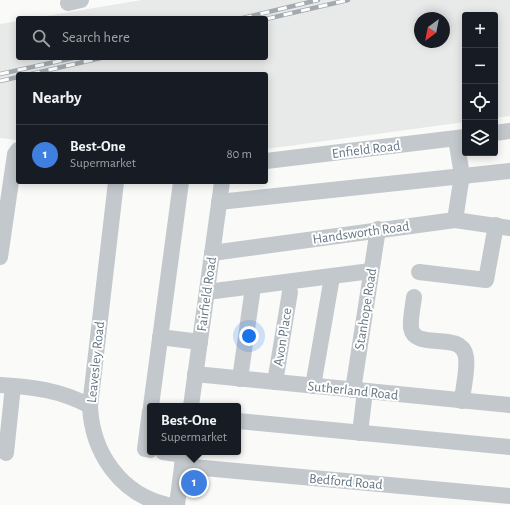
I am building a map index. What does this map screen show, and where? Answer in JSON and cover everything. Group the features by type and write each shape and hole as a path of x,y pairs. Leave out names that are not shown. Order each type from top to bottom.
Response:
{"street":[{"path":"498,133 510,131"},
{"path":"455,220 465,175 460,138"},
{"name":"Enfield Road","path":"268,161 460,138"},
{"path":"0,257 16,152"},
{"path":"219,202 510,171"},
{"path":"465,175 510,183"},
{"name":"Leavesley Road","path":"116,184 90,406 91,424 95,441 111,468 135,490 150,499 168,505"},
{"path":"151,403 181,184"},
{"name":"Fairfield Road","path":"191,403 222,184"},
{"name":"Handsworth Road","path":"212,253 378,229 455,220 503,226"},
{"path":"419,272 486,280 503,226"},
{"name":"Stanhope Road","path":"360,433 359,391 371,271 378,229"},
{"path":"206,292 371,271"},
{"path":"313,386 332,276"},
{"path":"240,379 253,287"},
{"name":"Avon Place","path":"275,382 290,292"},
{"path":"414,297 411,328 414,335 420,338 456,343 466,357 462,401"},
{"path":"160,337 200,342"},
{"name":"Sutherland Road","path":"195,374 510,405"},
{"path":"6,453 6,386 54,391 72,396 90,406"},
{"path":"241,421 510,447"},
{"path":"147,434 145,449 147,449"},
{"name":"Bedford Road","path":"173,455 183,458 510,496"},
{"path":"177,505 183,458"}],"shaded area":[{"path":"142,0 510,0 510,116 498,118 498,12 462,12 462,122 268,149 268,72 16,72 16,140 0,138 0,24 16,21 16,60 268,60 268,16 46,16"}],"railway":[{"path":"251,16 318,0"},
{"path":"268,19 348,0"},
{"path":"0,74 64,60"},
{"path":"40,72 92,60"},
{"path":"0,81 16,77"}],"place":[{"name":"Best-One","path":"194,483"}]}
